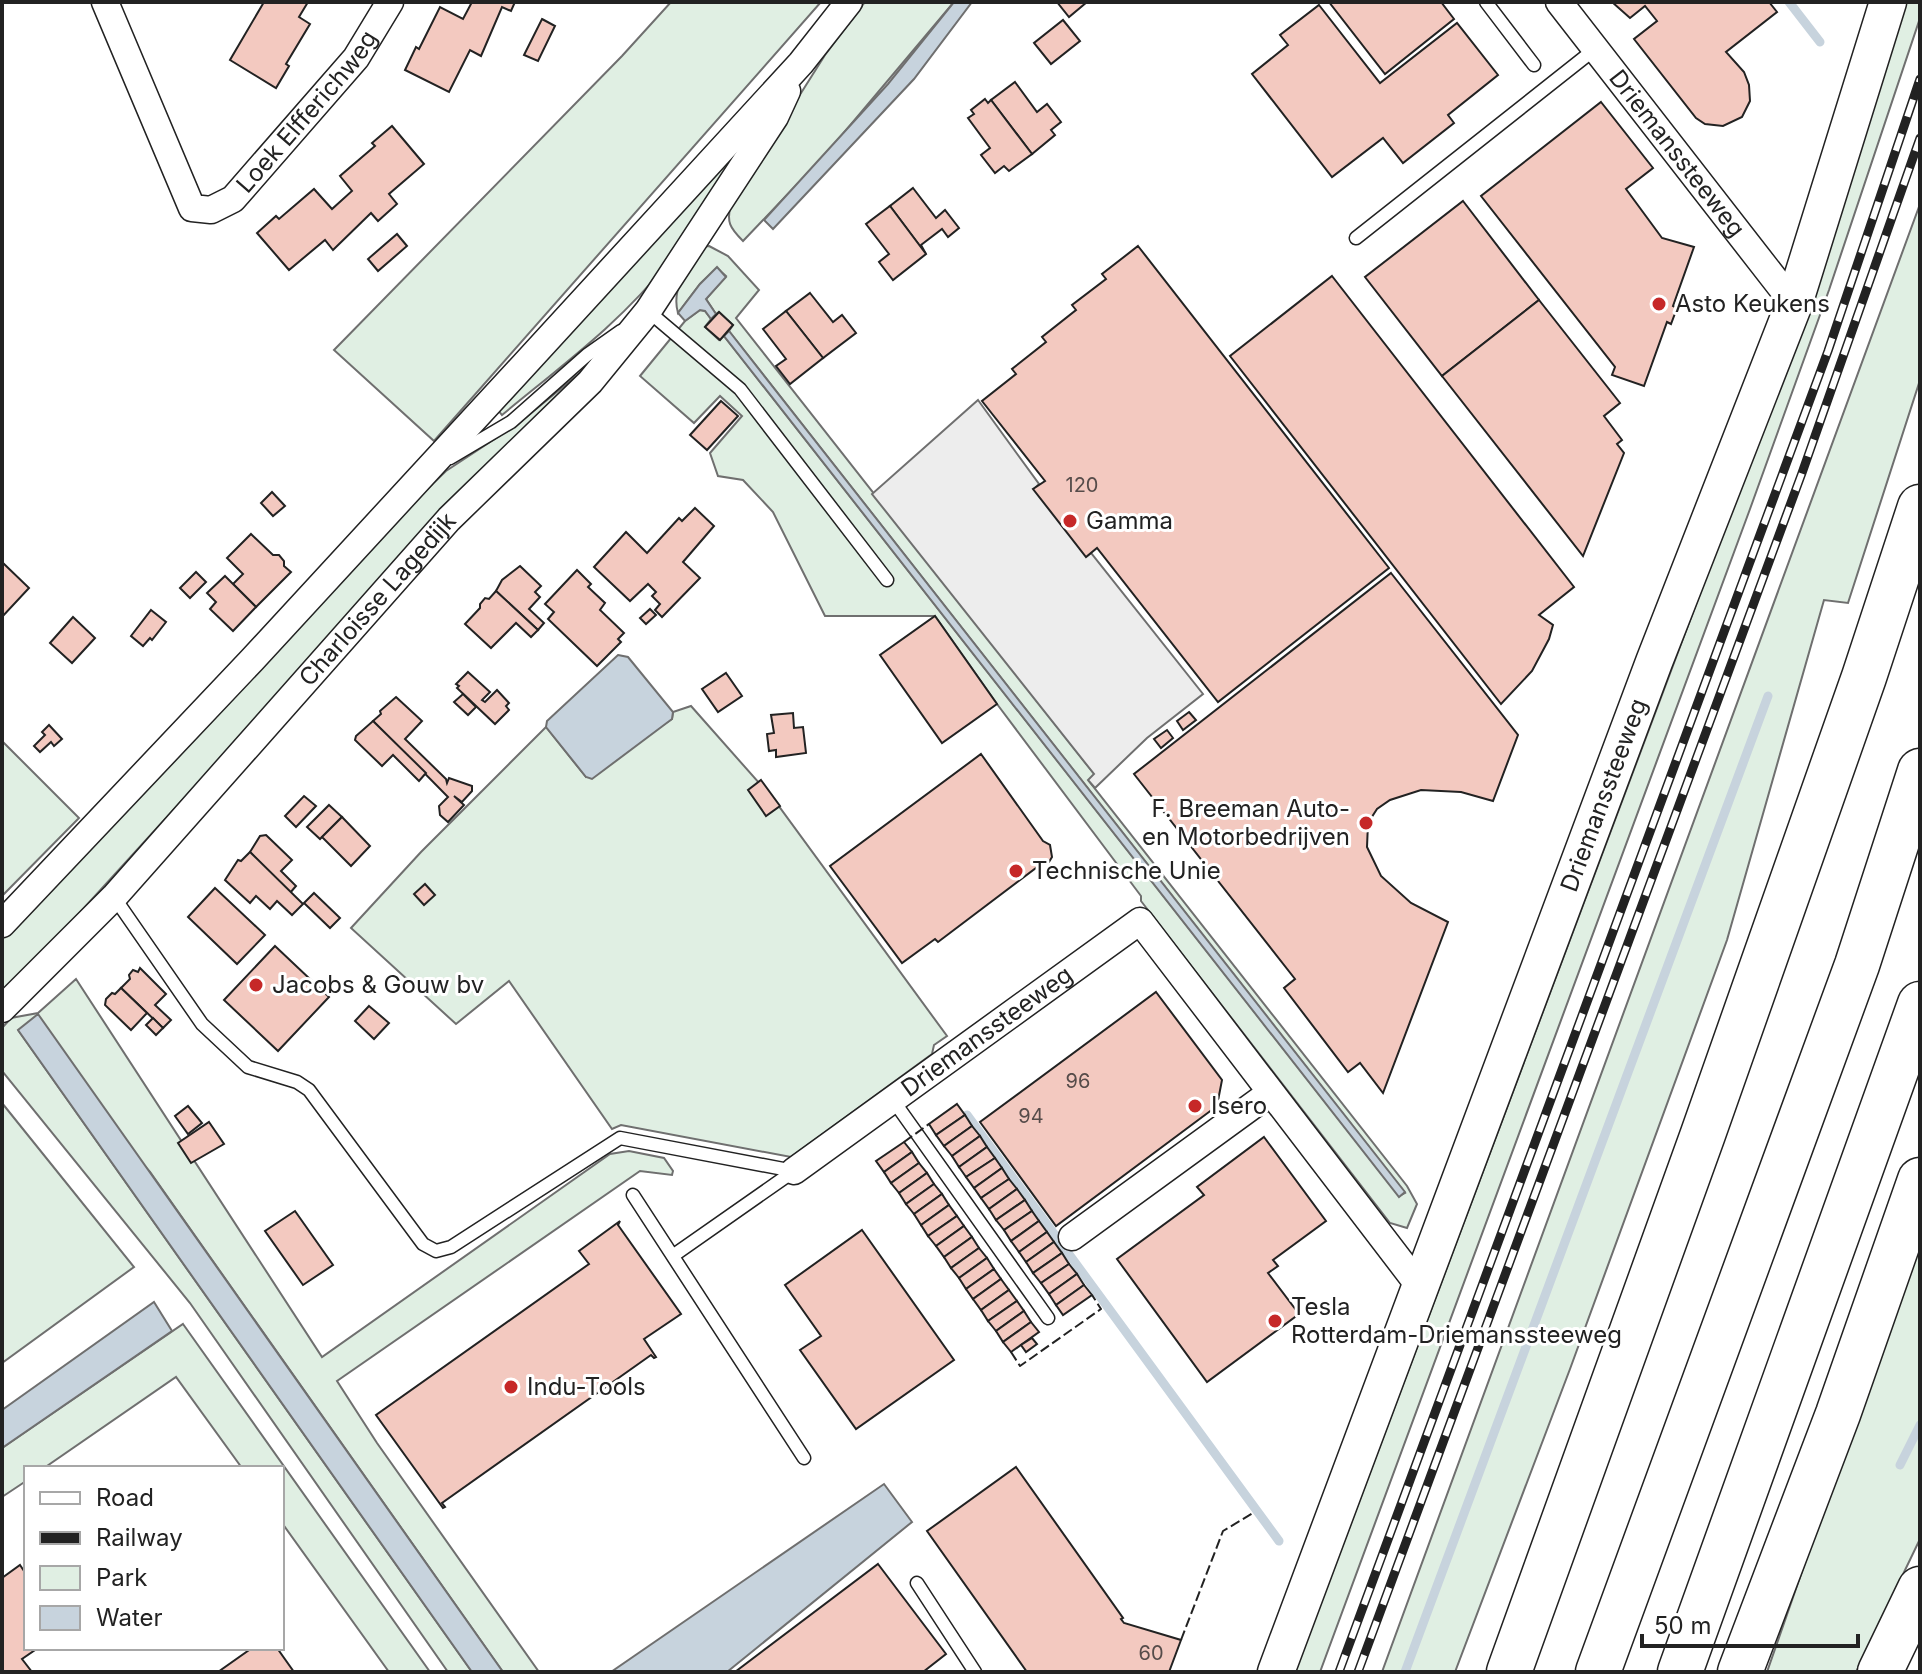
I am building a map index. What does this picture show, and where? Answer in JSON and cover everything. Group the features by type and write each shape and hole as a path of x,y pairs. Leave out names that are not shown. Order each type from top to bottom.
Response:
{"highway":[{"path":"1509,1672 1698,1149 1864,677 1920,507"},
{"path":"1598,1672 1857,965 1920,771"},
{"path":"1680,1672 1920,1004"},
{"path":"1740,1672 1838,1414 1920,1180"},
{"path":"1880,1672 1920,1589"}],"main road":[{"name":"Driemanssteeweg","path":"1276,1672 1660,648 1794,304 1888,2"}],"street":[{"name":"Loek Elfferichweg","path":"105,2 192,208 211,210 233,199 356,58 390,2"},
{"name":"Charloisse Lagedijk","path":"2,924 252,660 801,63 849,2"},
{"name":"Driemanssteeweg","path":"1559,2 1794,304"},
{"name":"Charloisse Lagedijk","path":"2,1009 114,897 449,519 590,382 648,311 775,117 801,63"},
{"name":"Driemanssteeweg","path":"794,1171 1140,921 1420,1287"},
{"path":"1072,1237 1270,1093"}],"lane":[{"path":"1486,2 1534,65"},
{"path":"1356,238 1595,49"},
{"path":"648,311 740,389 887,580"},
{"name":"Charloisse Lagedijk","path":"419,475 511,422 587,355 648,311"},
{"path":"114,897 202,1024 248,1067 297,1082 309,1090 423,1244 436,1251 451,1247 620,1138 794,1171"},
{"name":"Driemanssteeweg","path":"893,1100 1048,1318"},
{"path":"674,1255 794,1171"},
{"path":"633,1195 804,1458"},
{"path":"917,1583 975,1672"}],"green space":[{"path":"671,2 821,2 434,441 334,350"},
{"path":"865,2 954,2 826,154 743,241 730,224 731,204 825,55"},
{"path":"1903,2 1920,2 1920,18 1829,290 1750,509 1320,1672 1295,1672 1722,535"},
{"path":"761,121 694,227 651,283 590,342 502,415 498,410"},
{"path":"1920,204 1920,380 1848,603 1824,600 1727,940 1570,1369 1455,1672 1382,1672"},
{"path":"709,246 728,256 759,290 736,318 1095,775 1089,781 1407,1186 1417,1204 1407,1228 1390,1223 1141,901 1141,896 935,616 825,616 773,512 743,480 718,476 710,453 742,416 720,396 694,423 640,376 685,321 700,310 705,311 711,319 705,327 719,340 724,336 1399,1196 1405,1193 729,331 733,325 719,312 716,314 706,299 726,276 717,268 678,313 677,295 682,278 700,247"},
{"path":"586,368 453,503 2,998 2,939 156,780 420,496 446,471 519,423"},
{"path":"691,706 775,801 947,1036 934,1045 932,1054 791,1157 621,1125 612,1129 509,981 456,1024 351,928 421,852 546,727 586,777 672,719 673,712"},
{"path":"2,741 79,818 2,896"},
{"path":"76,979 322,1357 610,1154 629,1151 664,1158 673,1171 672,1175 640,1171 337,1381 377,1443 539,1672 503,1672 150,1172 18,1030 472,1672 448,1672 190,1303 2,1071 2,1028 11,1018 38,1013"},
{"path":"2,1103 134,1267 2,1363"},
{"path":"1920,1232 1920,1539 1856,1672 1767,1672"},
{"path":"183,1324 284,1466 241,1466 176,1377 47,1466 24,1466 24,1482 2,1497 2,1448"},
{"path":"284,1466 430,1672 389,1672 284,1526"}],"shaded area":[{"path":"978,400 1039,484 1034,489 1087,556 1091,553 1203,694 1147,738 1095,788 1088,780 1094,774 872,494"}],"water":[{"path":"954,2 972,2 914,79 773,229 764,220 888,84"},
{"path":"717,267 726,277 706,299 716,314 711,319 700,310 685,321 678,313"},
{"path":"729,331 1405,1192 1399,1197 724,336"},
{"path":"618,655 628,657 673,712 672,719 592,779 586,777 546,727 547,721"},
{"path":"38,1014 503,1672 472,1672 18,1030"},
{"path":"154,1302 172,1331 2,1448 2,1410"},
{"path":"884,1484 912,1522 727,1672 611,1672"}],"building":[{"path":"264,2 308,2 299,17 310,24 286,64 289,66 276,88 230,60"},
{"path":"472,2 515,2 511,11 502,7 481,56 470,50 449,92 405,70 440,7 463,19"},
{"path":"1057,2 1087,2 1069,17"},
{"path":"1329,2 1441,2 1454,19 1385,74"},
{"path":"1612,2 1769,2 1777,12 1726,52 1744,72 1749,85 1750,101 1742,117 1723,126 1705,124 1696,118 1634,39 1657,21 1645,6 1630,18"},
{"path":"1319,5 1380,83 1457,23 1498,75 1448,115 1454,123 1403,163 1383,138 1332,177 1252,74 1288,45 1280,35"},
{"path":"542,19 555,26 538,61 524,55"},
{"path":"1063,20 1080,41 1051,64 1034,43"},
{"path":"1015,82 1037,112 1047,104 1061,122 1051,130 1055,135 1032,154 991,100"},
{"path":"985,99 988,103 991,100 1032,154 1009,171 1004,166 995,173 981,155 990,148 968,118 974,114 971,110"},
{"path":"1601,102 1653,168 1626,189 1662,238 1694,247 1673,306 1677,308 1671,324 1667,322 1644,386 1612,375 1615,367 1481,196"},
{"path":"392,126 424,164 389,194 397,204 378,221 371,213 333,250 325,240 289,270 257,233 314,189 332,209 352,191 340,176 375,146 372,143"},
{"path":"913,188 936,218 945,210 959,228 948,237 942,229 921,245 926,254 890,206"},
{"path":"1463,201 1539,300 1442,376 1365,277"},
{"path":"890,206 926,254 893,280 879,262 889,254 866,224"},
{"path":"397,234 407,246 378,271 368,259"},
{"path":"1138,246 1389,568 1218,702 1097,548 1086,557 1033,489 1045,481 982,401 1016,374 1012,369 1046,342 1042,337 1076,310 1072,305 1106,279 1102,274"},
{"path":"1332,276 1574,587 1539,615 1553,625 1549,639 1532,671 1501,704 1230,356"},
{"path":"810,293 833,322 842,315 856,333 823,358 786,311"},
{"path":"1539,300 1620,403 1604,416 1622,440 1617,444 1624,453 1583,556 1442,376"},
{"path":"786,311 823,358 790,384 776,366 786,359 763,329"},
{"path":"719,312 733,325 720,340 705,327"},
{"path":"721,401 738,416 707,450 690,435"},
{"path":"272,492 285,506 273,516 261,503"},
{"path":"695,508 714,526 683,562 700,578 662,617 655,610 660,604 652,596 656,592 648,584 630,601 594,567 626,532 647,553 679,518 682,521"},
{"path":"251,534 273,555 279,555 291,572 256,607 233,584 243,574 227,558"},
{"path":"2,562 29,588 2,617"},
{"path":"520,566 541,586 535,592 540,597 529,609 544,623 538,630 496,591 502,580"},
{"path":"577,570 591,584 588,587 605,603 600,610 624,633 618,639 621,642 597,666 548,619 554,612 545,604"},
{"path":"196,572 206,582 190,598 180,588"},
{"path":"1391,573 1518,735 1493,801 1461,792 1421,790 1390,800 1377,809 1368,823 1367,847 1381,876 1411,903 1448,922 1383,1093 1360,1063 1348,1072 1284,988 1295,979 1134,774"},
{"path":"225,576 256,607 233,631 210,609 216,602 207,593"},
{"path":"496,591 538,630 531,637 516,623 491,648 465,624 485,598 489,599"},
{"path":"650,609 656,615 646,624 640,618"},
{"path":"151,610 166,622 143,646 131,636"},
{"path":"935,616 997,704 942,743 880,655"},
{"path":"73,617 95,638 72,663 50,643"},
{"path":"468,672 490,692 482,700 485,702 497,690 509,703 506,706 509,710 495,724 457,688 459,686 456,684"},
{"path":"726,673 742,696 718,712 702,689"},
{"path":"463,694 476,707 468,715 454,702"},
{"path":"396,697 422,721 405,739 447,783 449,778 472,786 472,791 462,802 454,796 464,805 448,822 440,815 439,806 448,797 373,721"},
{"path":"1189,712 1196,720 1183,730 1177,721"},
{"path":"793,713 794,728 803,727 806,753 776,757 776,750 769,751 767,734 774,733 771,715"},
{"path":"373,721 426,773 419,781 393,755 382,766 355,740"},
{"path":"49,725 62,739 54,746 51,742 40,752 34,746 45,735 42,732"},
{"path":"1167,730 1173,738 1161,748 1154,739"},
{"path":"981,754 1043,841 1050,845 1052,857 938,942 935,939 902,963 830,866"},
{"path":"761,780 780,806 766,816 748,790"},
{"path":"304,796 316,806 296,827 285,816"},
{"path":"329,805 342,817 320,839 307,827"},
{"path":"342,817 370,846 351,866 322,837"},
{"path":"266,835 292,860 281,871 296,886 290,893 250,852 260,836"},
{"path":"250,852 303,904 292,915 277,901 270,909 256,896 250,903 225,880 238,860 241,861"},
{"path":"425,884 435,895 424,905 414,894"},
{"path":"215,888 265,935 237,964 188,917"},
{"path":"314,893 340,918 330,928 304,903"},
{"path":"275,946 329,997 278,1051 224,1000"},
{"path":"140,968 166,994 155,1005 171,1020 163,1028 121,988 130,979 133,970 138,972"},
{"path":"121,988 147,1013 131,1030 105,1005 106,999"},
{"path":"1156,992 1222,1080 1217,1106 1056,1226 980,1122"},
{"path":"369,1006 389,1023 374,1039 355,1021"},
{"path":"153,1018 163,1028 156,1035 146,1025"},
{"path":"957,1104 965,1115 936,1135 929,1124"},
{"path":"188,1106 202,1123 188,1134 175,1116"},
{"path":"965,1115 972,1126 944,1146 936,1135"},
{"path":"209,1122 224,1144 191,1163 178,1143"},
{"path":"972,1126 980,1136 952,1156 944,1146"},
{"path":"980,1136 987,1147 959,1167 952,1156"},
{"path":"1264,1137 1326,1221 1273,1260 1278,1266 1268,1273 1299,1314 1207,1382 1117,1259 1204,1195 1197,1187"},
{"path":"904,1142 912,1152 884,1172 876,1161"},
{"path":"987,1147 995,1158 966,1177 959,1167"},
{"path":"912,1152 919,1163 891,1183 884,1172"},
{"path":"995,1158 1002,1168 974,1188 966,1177"},
{"path":"919,1163 927,1173 899,1193 891,1183"},
{"path":"1002,1168 1009,1179 981,1198 974,1188"},
{"path":"927,1173 934,1184 906,1204 899,1193"},
{"path":"1009,1179 1017,1189 989,1209 981,1198"},
{"path":"934,1184 942,1194 914,1214 906,1204"},
{"path":"1017,1189 1025,1200 996,1220 989,1209"},
{"path":"942,1194 949,1205 921,1225 914,1214"},
{"path":"1025,1200 1032,1211 1004,1230 996,1220"},
{"path":"949,1205 957,1216 928,1236 921,1225"},
{"path":"295,1211 333,1265 303,1285 265,1231"},
{"path":"1032,1211 1039,1221 1011,1241 1004,1230"},
{"path":"957,1216 964,1226 936,1246 928,1236"},
{"name":"Indu-Tools","path":"620,1221 618,1225 681,1314 644,1339 656,1357 651,1355 442,1503 443,1508 376,1415 589,1264 579,1251"},
{"path":"1039,1221 1047,1232 1019,1252 1011,1241"},
{"path":"964,1226 972,1237 944,1257 936,1246"},
{"path":"862,1230 954,1360 856,1429 800,1350 821,1336 785,1285"},
{"path":"1047,1232 1054,1242 1026,1262 1019,1252"},
{"path":"972,1237 979,1248 951,1268 944,1257"},
{"path":"1054,1242 1062,1253 1033,1273 1026,1262"},
{"path":"979,1248 987,1258 959,1278 951,1268"},
{"path":"1062,1253 1069,1264 1041,1283 1033,1273"},
{"path":"987,1258 994,1269 966,1289 959,1278"},
{"path":"1069,1264 1077,1274 1049,1294 1041,1283"},
{"path":"994,1269 1001,1279 973,1299 966,1289"},
{"path":"1077,1274 1084,1285 1056,1305 1049,1294"},
{"path":"1001,1279 1009,1290 981,1310 973,1299"},
{"path":"1084,1285 1092,1295 1063,1315 1056,1305"},
{"path":"1009,1290 1017,1301 988,1321 981,1310"},
{"path":"1017,1301 1024,1311 996,1331 988,1321"},
{"path":"1024,1311 1031,1322 1003,1342 996,1331"},
{"path":"1031,1322 1039,1332 1011,1352 1003,1342"},
{"path":"1032,1338 1037,1344 1026,1352 1021,1345"},
{"path":"1016,1467 1124,1623 1181,1640 1169,1672 1027,1672 927,1531"},
{"path":"878,1564 946,1654 923,1672 735,1672"},
{"path":"20,1565 24,1571 24,1650 35,1650 22,1659 32,1672 2,1672 2,1578"},
{"path":"249,1650 278,1650 294,1672 218,1672"}],"waterway":[{"path":"1789,2 1820,42"},
{"path":"1405,1672 1768,696"},
{"path":"967,1115 1279,1541"},
{"path":"1900,1465 1920,1425"}],"railway":[{"path":"1339,1672 1828,351 1920,79"},
{"path":"1358,1672 1802,473 1920,138"}],"fence":[{"path":"904,1142 929,1124"},
{"path":"1011,1352 1020,1366 1101,1309 1092,1295"},
{"path":"1181,1640 1223,1531 1253,1513"}],"place":[{"name":"Asto Keukens","path":"1659,304"},
{"name":"Gamma","path":"1070,521"},
{"name":"F. Breeman Auto- en Motorbedrijven","path":"1366,823"},
{"name":"Technische Unie","path":"1016,871"},
{"name":"Jacobs & Gouw bv","path":"256,985"},
{"name":"Isero","path":"1195,1106"},
{"name":"Tesla Rotterdam-Driemanssteeweg","path":"1275,1321"},
{"name":"Indu-Tools","path":"511,1387"}]}
